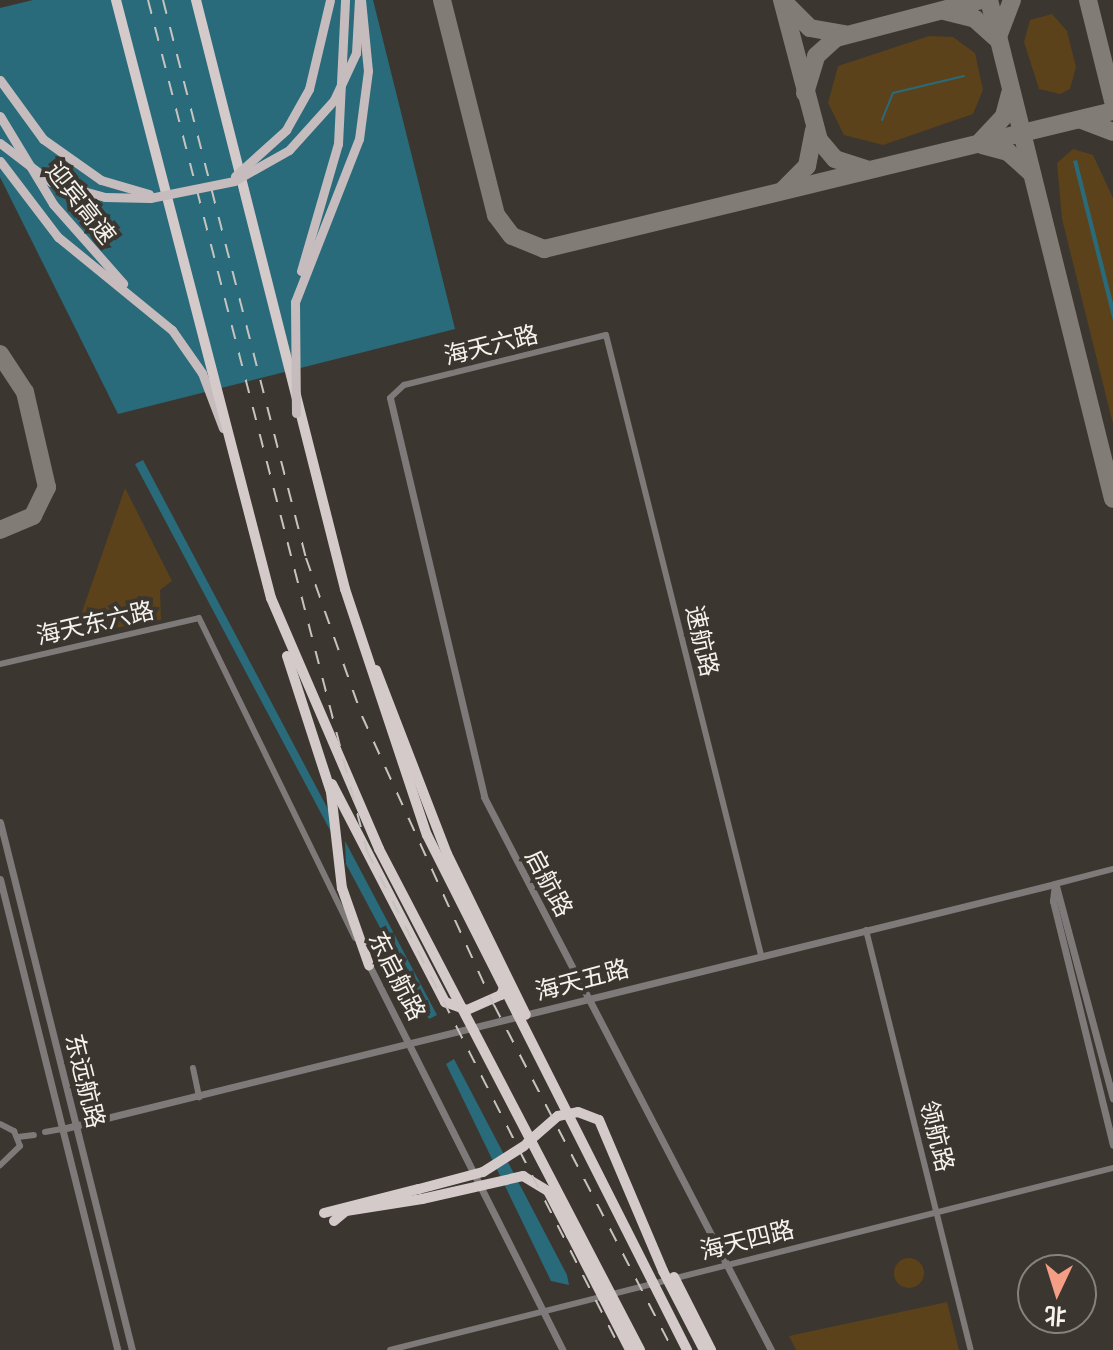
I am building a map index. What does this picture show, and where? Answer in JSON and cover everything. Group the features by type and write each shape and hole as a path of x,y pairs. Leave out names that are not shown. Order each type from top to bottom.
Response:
{"highway":[{"path":"116,0 224,431 323,768 342,888 369,965"},
{"path":"196,0 296,413 345,589 427,835 687,1350"},
{"path":"345,589 447,854 526,1015"},
{"path":"281,627 379,849 640,1350"},
{"path":"323,768 445,1002 467,1010 501,995 505,972"},
{"path":"334,1221 346,1211 420,1194 483,1172 524,1146 558,1116 578,1112 599,1120 663,1271 704,1350"},
{"path":"324,1213 523,1176 548,1191 630,1350"},
{"path":"674,1277 711,1350"}],"main road":[{"path":"218,185 257,160 295,116 315,74 330,0"},
{"path":"296,413 295,302 338,144 345,0"},
{"path":"295,302 359,139 368,71 360,0"},
{"path":"0,143 35,174 70,189 122,198 181,194 218,185 275,160 325,112 352,64 360,0"},
{"path":"0,80 33,128 79,168 130,191 181,194"},
{"name":"迎宾高速","path":"0,116 72,228 197,366 224,431"},
{"name":"迎宾高速","path":"0,161 52,231 144,304"}],"street":[{"name":"海天六路","path":"390,398 404,385 606,335"},
{"name":"速航路","path":"606,335 761,955"},
{"name":"启航路","path":"390,398 484,797 771,1350"},
{"name":"海天东六路","path":"0,664 199,618"},
{"name":"东启航路","path":"199,618 563,1350"},
{"name":"东远航路","path":"0,822 132,1350"},
{"name":"海天五路","path":"62,1129 410,1047 761,955 1113,869"},
{"name":"东远航路","path":"0,879 117,1350"},
{"path":"1055,884 1113,1098"},
{"path":"1055,884 1053,901 1113,1145"},
{"name":"领航路","path":"866,930 971,1350"},
{"path":"193,1068 199,1097"},
{"path":"0,1124 18,1137 34,1135"},
{"path":"45,1132 62,1129"},
{"path":"0,1165 17,1155 18,1137"},
{"name":"海天四路","path":"390,1350 725,1263 1113,1168"}],"shaded area":[{"path":"1052,14 1067,31 1076,67 1070,89 1060,94 1039,89 1024,42 1030,20"},
{"path":"929,36 953,37 975,53 983,90 973,114 883,145 844,135 828,103 838,66"},
{"path":"1073,149 1093,155 1113,198 1113,424 1062,219 1057,163"},
{"path":"125,488 172,581 160,590 161,620 74,635"},
{"path":"909,1258 919,1263 924,1273 919,1283 909,1288 899,1283 894,1273 899,1263"},
{"path":"947,1302 959,1350 796,1350 789,1336"}],"water":[{"path":"33,0 373,0 455,329 118,414 0,177 0,8"},
{"path":"1077,160 1113,303 1113,321 1073,161"},
{"path":"143,460 330,813 331,832 135,464"},
{"path":"345,841 437,1015 429,1019 346,864"},
{"path":"454,1059 567,1275 569,1285 551,1281 446,1064"}],"waterway":[{"path":"882,120 893,93 964,76"}],"taxiway":[{"path":"442,0 496,215 512,236 544,249 1113,111"},
{"path":"782,0 819,140 835,159 868,170"},
{"path":"805,93 816,56 836,38 981,0"},
{"path":"989,0 1113,499"},
{"path":"999,34 1012,0"},
{"path":"1088,0 1113,101"},
{"path":"786,4 810,28 844,34"},
{"path":"944,11 975,19 997,39"},
{"path":"981,141 1004,116 1010,93"},
{"path":"1082,120 1113,132"},
{"path":"783,190 807,166 814,131"},
{"path":"982,145 1008,152 1031,173"},
{"path":"0,354 25,392 47,487 33,516 0,530"}],"railway":[{"path":"148,0 367,851 621,1350"},
{"path":"163,0 306,558 362,716 494,1005 673,1350"}]}
